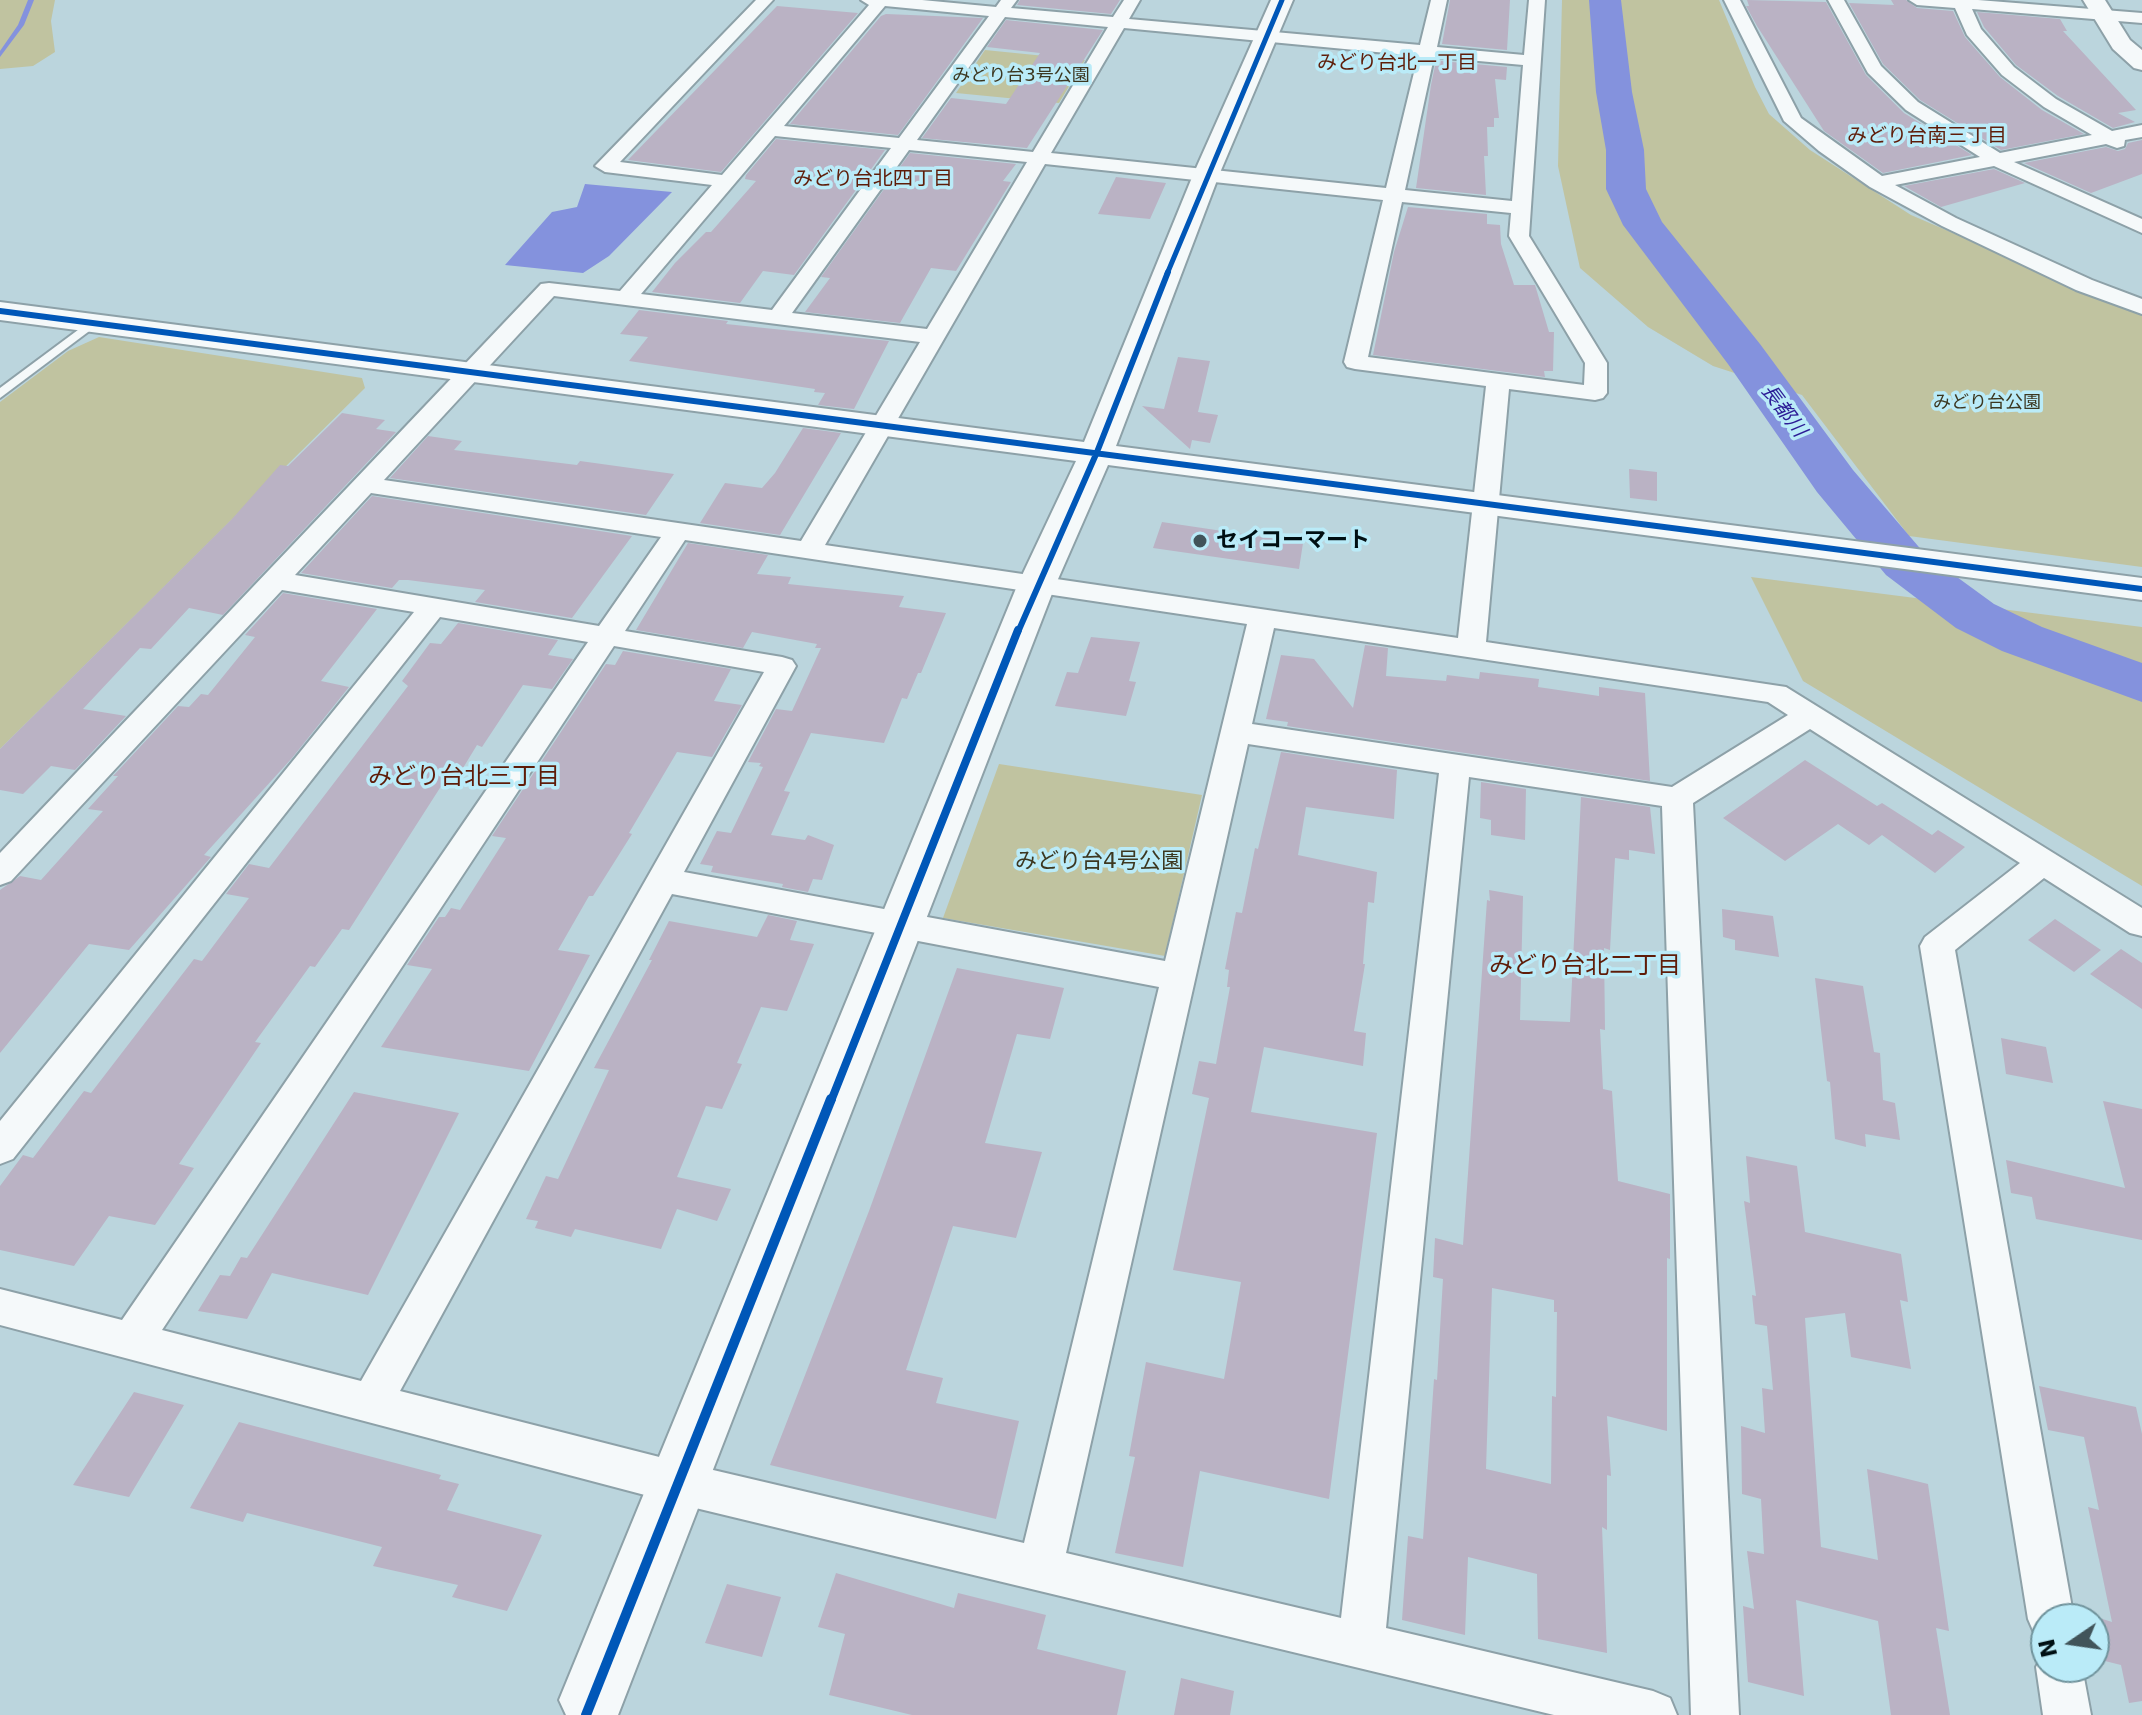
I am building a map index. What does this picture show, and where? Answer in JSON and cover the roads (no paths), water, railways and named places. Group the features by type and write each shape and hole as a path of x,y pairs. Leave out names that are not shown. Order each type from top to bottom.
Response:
{"street":[{"path":"726,181 605,166 765,0"},
{"path":"626,298 877,0 1005,6 1118,23 1274,19 1427,53 1533,61"},
{"path":"808,552 1132,0"},
{"path":"1439,0 1355,362 1595,393 1596,363 1519,236 1537,0"},
{"path":"1732,0 1793,121 1877,183 2002,248 2142,307"},
{"path":"1836,0 1859,45 1883,80 1934,121 1995,159 2092,207 2142,227"},
{"path":"1917,0 2098,7 2142,18"},
{"path":"1961,2 1973,31 2008,71 2050,103 2109,138 2142,153"},
{"path":"779,316 1005,6"},
{"path":"2098,7 2121,44 2142,63"},
{"path":"589,1708 1036,586 1097,452 1206,175 1274,19"},
{"path":"770,130 1521,208"},
{"path":"1877,183 2142,131"},
{"path":"0,873 549,289 934,337"},
{"path":"0,311 2142,589"},
{"path":"1471,650 1498,380"},
{"path":"365,485 1776,694 2142,924"},
{"path":"131,1341 677,532"},
{"path":"274,580 782,666 371,1403"},
{"path":"0,1148 433,607"},
{"path":"1040,1569 1262,619"},
{"path":"1236,732 1677,798 1810,715"},
{"path":"1361,1645 1455,765"},
{"path":"1677,798 1715,1715"},
{"path":"2043,862 1937,946 2048,1603"},
{"path":"663,880 1178,977"},
{"path":"0,1307 679,1483 1653,1715"},
{"path":"2062,1683 2067,1715"}],"lane":[{"path":"0,394 94,323"}],"water":[{"path":"585,184 672,192 609,256 583,273 505,265 552,212 577,207"}],"waterway":[{"path":"0,55 21,25 31,0"},
{"name":"長都川","path":"1605,0 1614,92 1625,150 1626,189 1643,225 1744,354 1835,481 1905,564 1975,616 2022,639 2142,683"}],"place":[{"name":"セイコーマート","path":"1200,541"}],"district":[{"name":"みどり台北一丁目","path":"1397,64"},
{"name":"みどり台南三丁目","path":"1927,137"},
{"name":"みどり台北四丁目","path":"873,180"},
{"name":"みどり台北三丁目","path":"464,778"},
{"name":"みどり台北二丁目","path":"1585,967"}],"park label":[{"name":"みどり台3号公園","path":"1021,76"},
{"name":"みどり台公園","path":"1987,403"},
{"name":"みどり台4号公園","path":"1099,862"}]}
